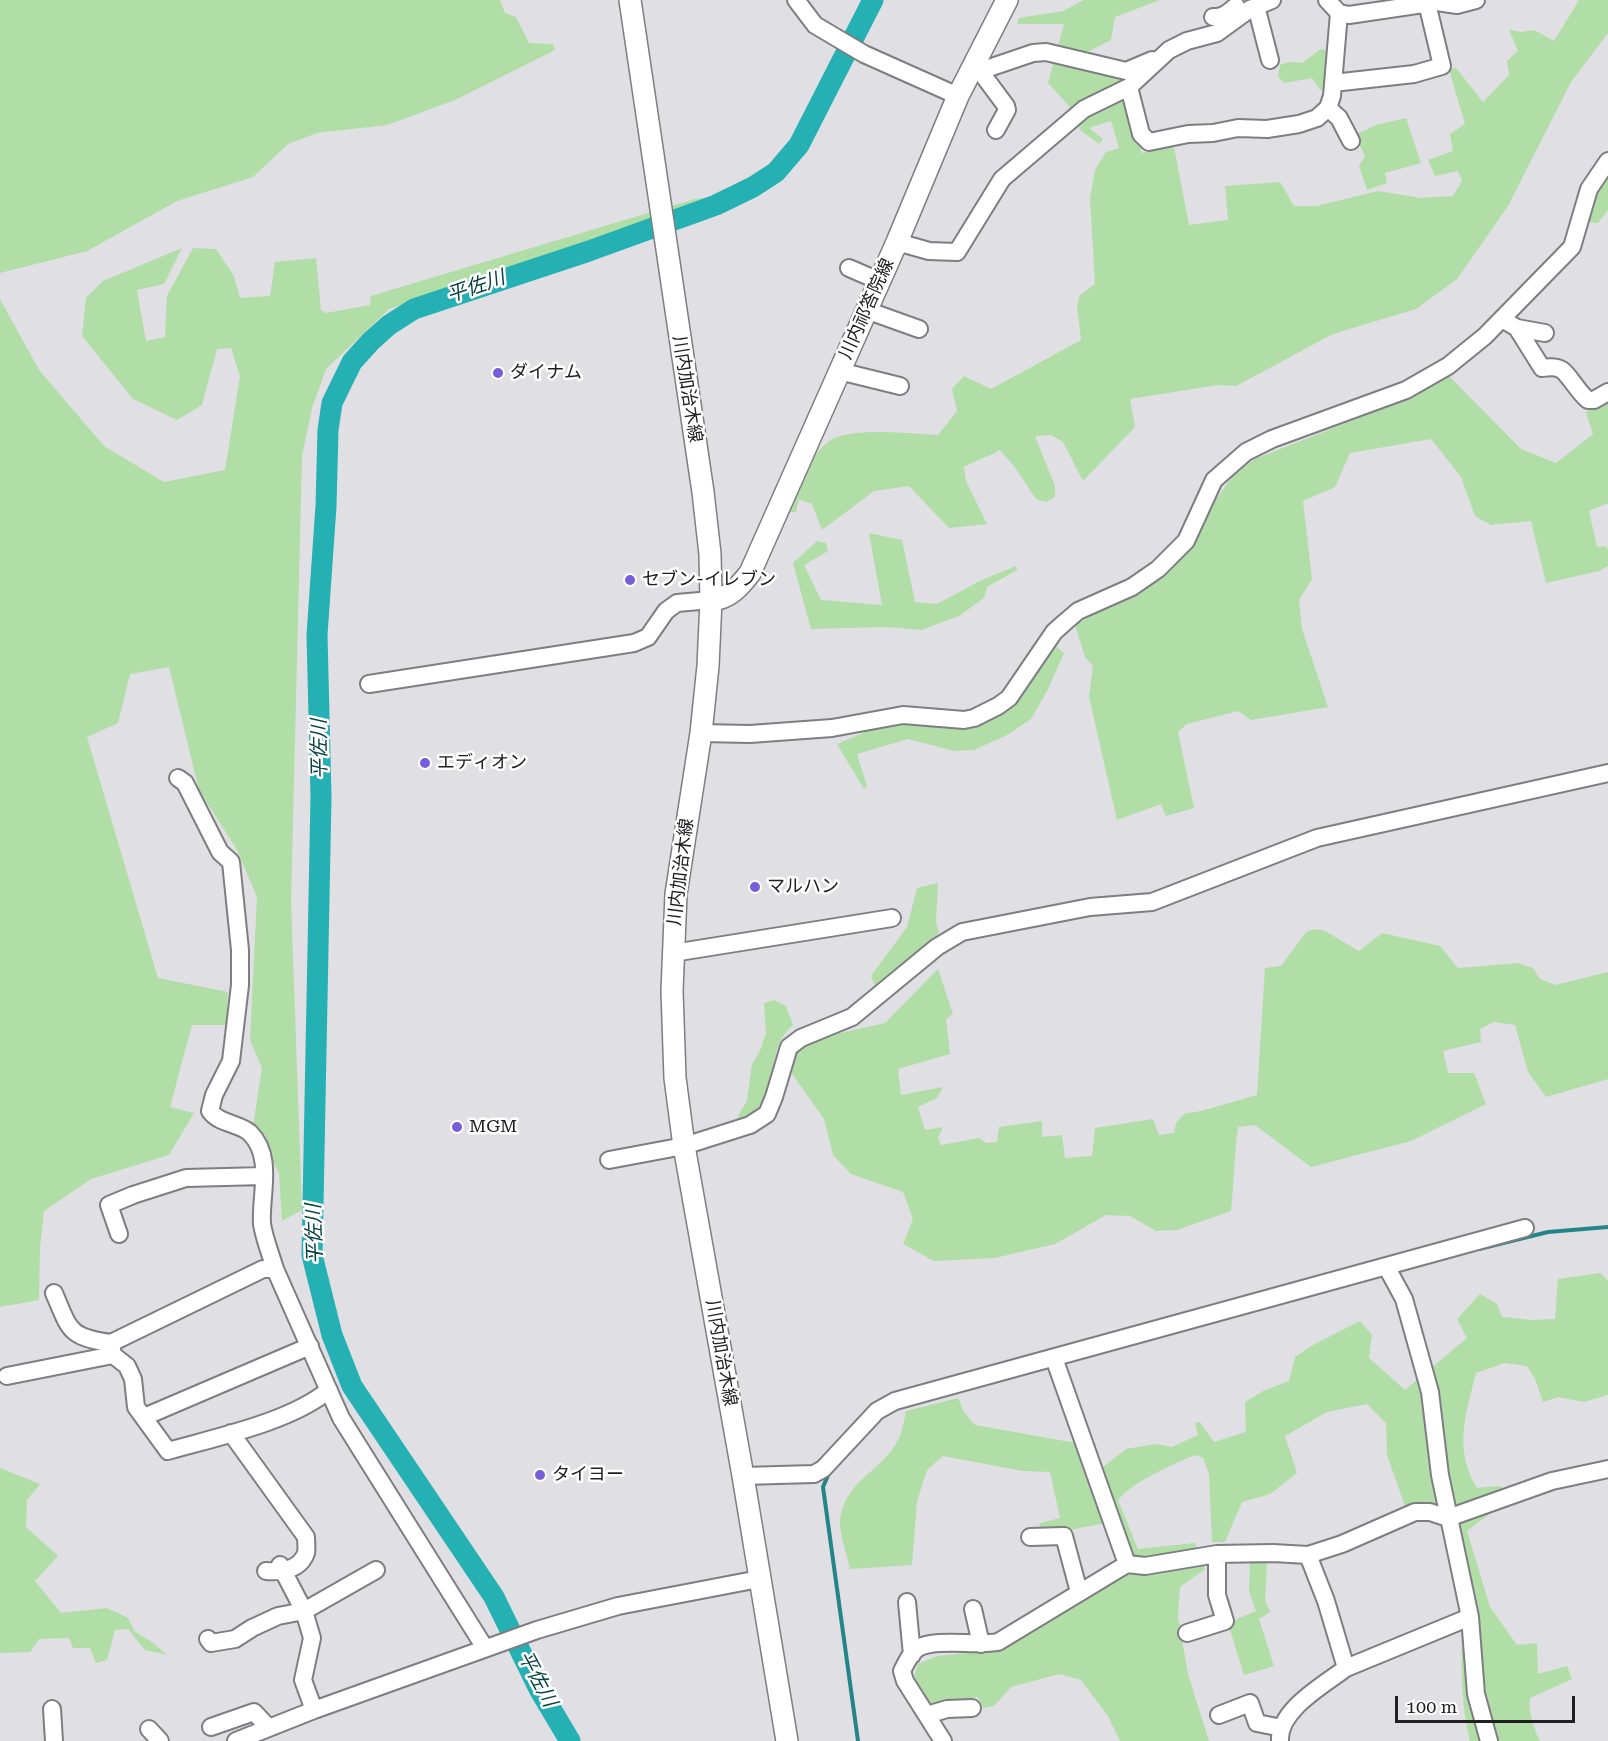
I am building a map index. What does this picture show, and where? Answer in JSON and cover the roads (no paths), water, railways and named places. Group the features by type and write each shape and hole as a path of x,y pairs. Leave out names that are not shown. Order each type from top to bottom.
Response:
{"main road":[{"name":"川内加治木線","path":"630,0 703,492 710,554 711,600 708,666 701,733 676,894 673,953 673,1044 684,1146 743,1476 787,1741"},
{"name":"川内祁答院線","path":"711,600 722,599 738,588 750,573 897,242 958,96 976,70 1006,0"}],"street":[{"path":"796,0 815,25 864,54 958,96"},
{"path":"1214,16 1226,15 1250,3 1272,0"},
{"path":"1327,0 1339,13 1349,15 1421,3 1437,2 1457,5 1476,0"},
{"path":"996,130 1007,110 1006,106 976,70 1033,53 1046,52 1126,71 1187,41 1217,33 1250,3"},
{"path":"1250,3 1270,60"},
{"path":"1333,83 1414,74 1442,66 1421,3"},
{"path":"1363,22 1390,17 1395,8"},
{"path":"1129,87 1141,134 1149,142 1188,134 1213,133 1239,128 1268,129 1299,124 1317,118 1328,108 1333,83 1339,13"},
{"path":"897,242 929,251 957,252 1002,179 1084,109 1129,87 1169,50"},
{"path":"1328,108 1339,118 1351,141"},
{"path":"701,733 750,734 832,728 903,715 964,720 974,718 1009,698 1054,632 1064,623 1078,611 1132,586 1158,569 1186,541 1214,480 1246,452 1272,439 1406,390 1448,366 1502,320 1572,247 1588,189 1608,161"},
{"path":"849,268 879,281"},
{"path":"866,310 919,329"},
{"path":"1502,320 1517,328 1545,333"},
{"path":"1517,328 1542,368 1556,367 1562,370 1578,392 1588,400 1594,400 1608,392"},
{"path":"839,371 900,387"},
{"path":"369,684 634,643 648,637 666,611 677,603 711,600"},
{"path":"609,1160 684,1146 750,1125 767,1114 789,1047 801,1038 852,1017 937,947 962,932 1090,907 1152,902 1317,838 1608,773"},
{"path":"178,778 185,783 220,852 231,862 239,939 240,985 231,1061 214,1095 210,1111 214,1117 249,1132 258,1146 264,1165 262,1224 275,1269 341,1418 488,1647"},
{"path":"673,953 892,918"},
{"path":"119,1234 109,1205 133,1195 186,1178 264,1176"},
{"path":"743,1476 814,1474 822,1469 877,1411 896,1401 1055,1362 1388,1270 1525,1228"},
{"path":"7,1376 112,1349 263,1269 275,1269"},
{"path":"1388,1270 1404,1299 1430,1392 1440,1474 1470,1617 1476,1694 1489,1741"},
{"path":"54,1293 67,1324 76,1335 112,1349 127,1366 133,1379 136,1407 168,1451 262,1424 317,1399 329,1390"},
{"path":"144,1417 310,1346"},
{"path":"1055,1362 1126,1564"},
{"path":"231,1433 306,1537 306,1552 299,1563 277,1569 304,1611 312,1638 303,1680 314,1710"},
{"path":"943,1741 905,1681 902,1671 918,1648 935,1644 981,1644 998,1641 1126,1564 1145,1566 1217,1554 1308,1555 1342,1544 1415,1512 1430,1512 1448,1518 1552,1481 1608,1469"},
{"path":"1030,1537 1064,1536 1079,1592"},
{"path":"1187,1634 1225,1621 1217,1595 1217,1554"},
{"path":"1308,1555 1326,1601 1346,1668"},
{"path":"208,1640 210,1643 216,1643 235,1639 278,1616 304,1611 376,1570"},
{"path":"236,1741 263,1733 314,1710 488,1647 590,1613 759,1579"},
{"path":"907,1602 912,1655"},
{"path":"973,1609 981,1644"},
{"path":"1219,1715 1250,1703 1257,1723 1281,1735 1294,1708 1346,1668 1470,1617"},
{"path":"52,1708 54,1741"},
{"path":"927,1715 947,1709 972,1708"},
{"path":"211,1727 254,1712 263,1733"}],"waterway":[{"name":"平佐川","path":"570,1741 539,1689 494,1597 352,1386 332,1335 312,1255 321,796 317,635 326,506 328,430 332,403 352,362 389,325 414,309 589,251 716,205 753,187 776,172 799,145 873,0"},
{"path":"1479,1249 1548,1232 1608,1227"},
{"path":"829,1473 823,1487 858,1741"}],"place":[{"name":"ダイナム","path":"498,373"},
{"name":"セブン-イレブン","path":"630,580"},
{"name":"エディオン","path":"425,763"},
{"name":"マルハン","path":"755,887"},
{"name":"MGM","path":"457,1127"},
{"name":"タイヨー","path":"540,1475"}]}
